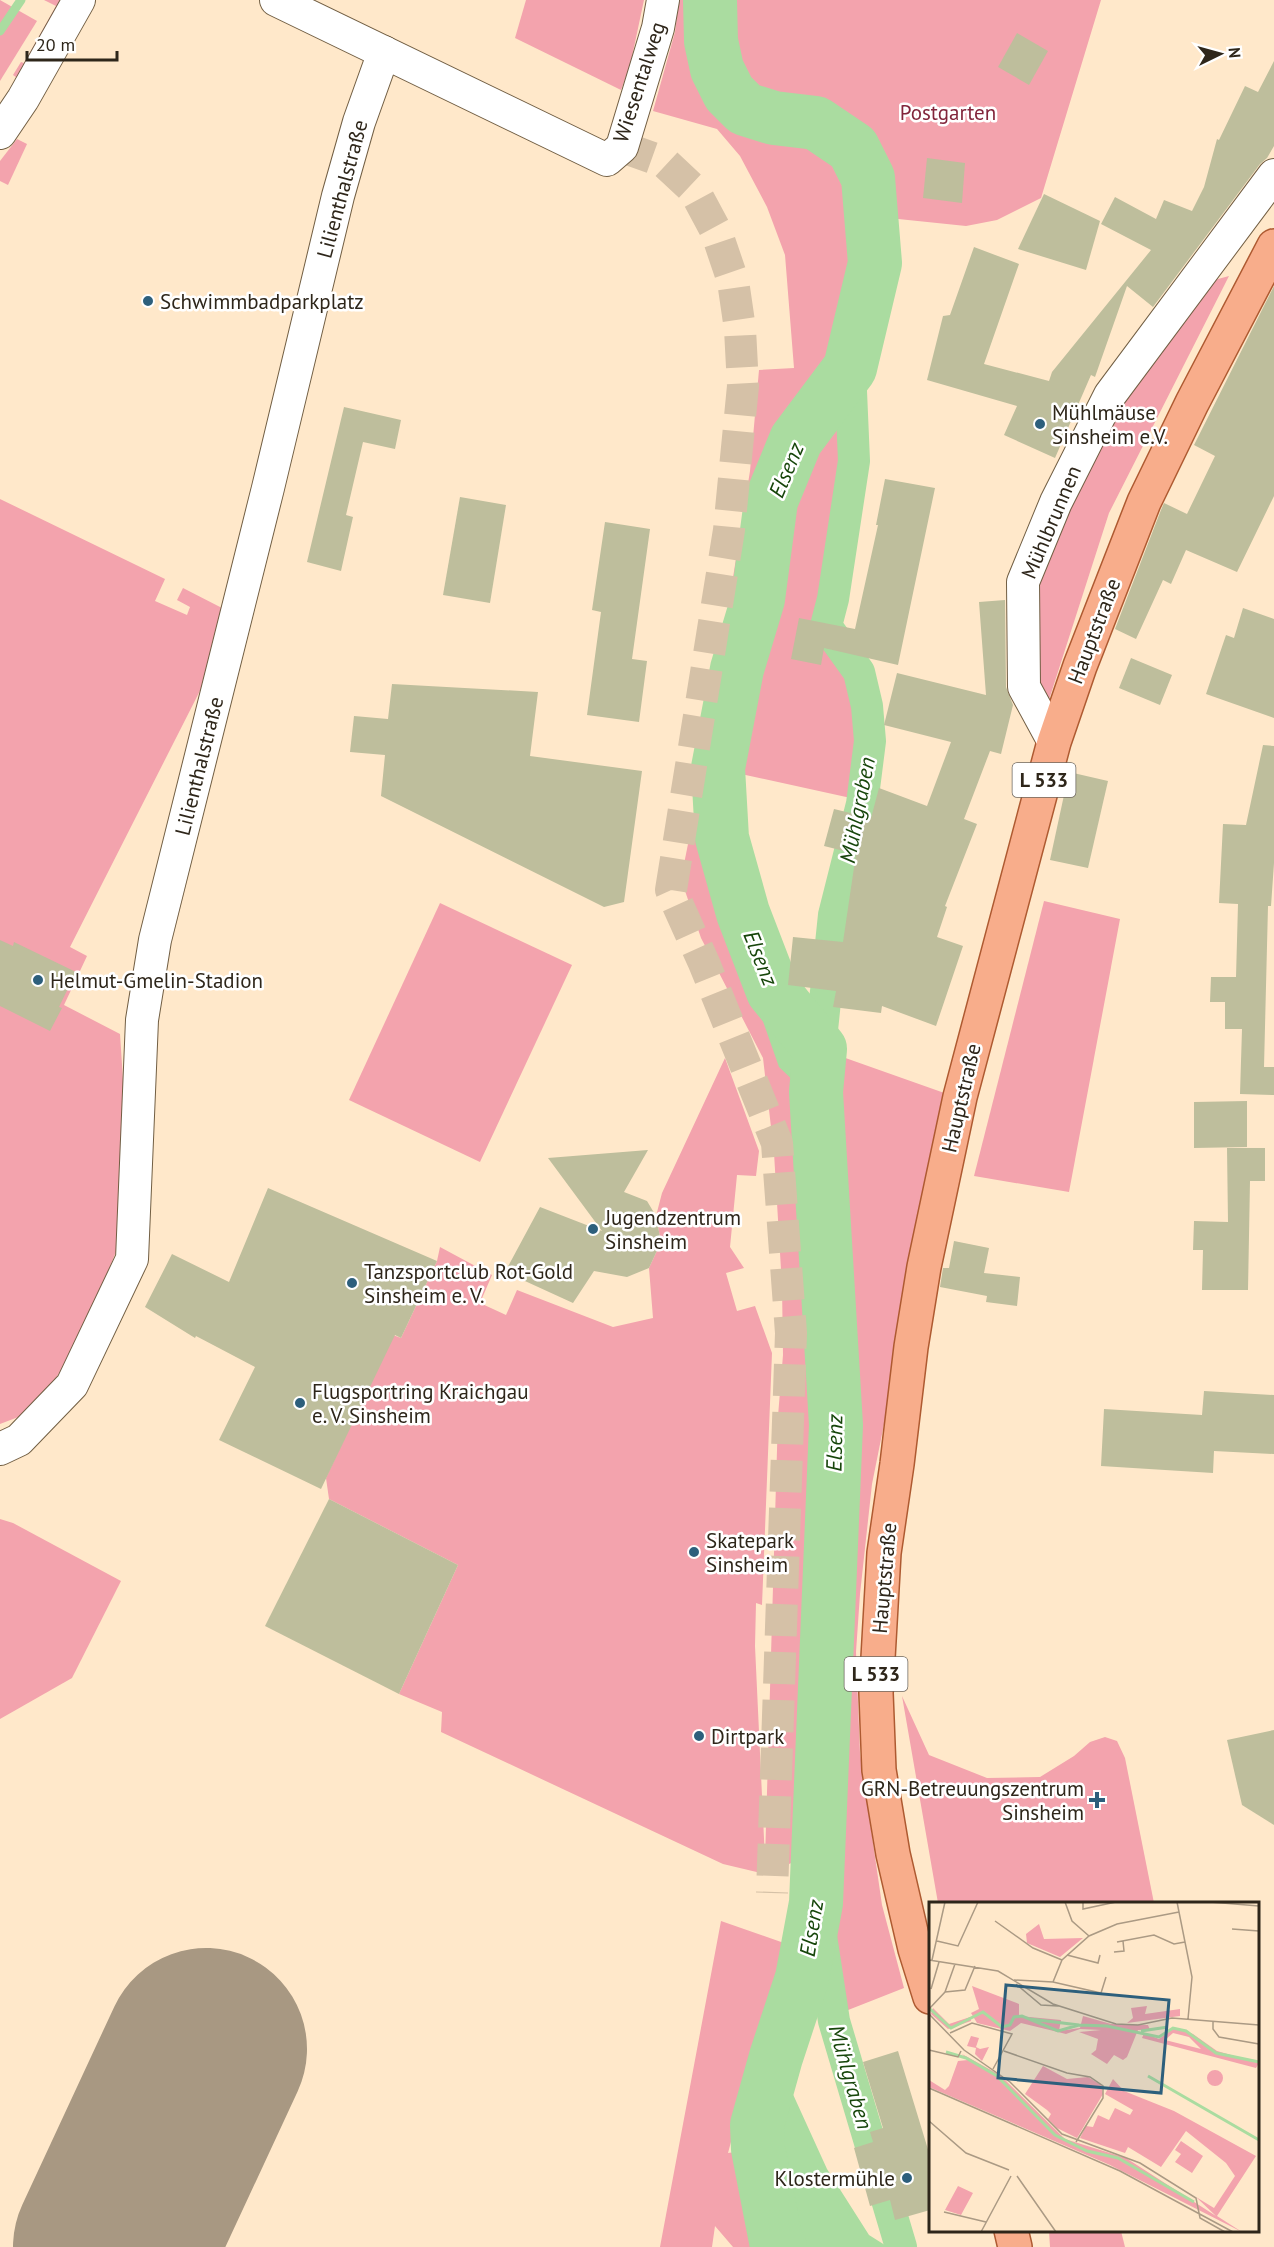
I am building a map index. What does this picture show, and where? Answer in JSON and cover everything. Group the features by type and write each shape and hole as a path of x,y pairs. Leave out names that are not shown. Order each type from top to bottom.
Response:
{"main road":[{"name":"Hauptstraße","path":"929,1994 915,1949 893,1854 879,1770 876,1693 884,1553 922,1278 957,1109 1054,742 1080,666 1144,502 1192,403 1274,246"},
{"path":"1011,2232 1014,2247"}],"street":[{"path":"0,133 43,65 79,0"},
{"path":"276,0 384,52"},
{"name":"Wiesentalweg","path":"384,52 607,160 622,147 658,28 663,0"},
{"name":"Lilienthalstraße","path":"0,1449 19,1440 72,1385 132,1259 142,1020 155,940 338,196 359,122 384,52"},
{"name":"Mühlbrunnen","path":"1054,742 1024,687 1023,582 1056,502 1110,395 1274,176"}],"green space":[{"path":"0,0 37,21 0,81"},
{"path":"44,0 62,0 20,80 13,75 21,62 24,63 56,6"},
{"path":"526,0 644,0 630,66 621,90 515,38"},
{"name":"Postgarten","path":"679,0 1101,0 1041,198 997,220 966,226 879,217 886,283 853,360 862,457 833,638 865,667 877,732 869,802 718,769 722,838 743,913 759,1010 799,1086 818,1096 820,1049 950,1095 872,1484 856,1652 860,1753 882,1905 904,1988 838,2014 825,1849 765,1874 723,1864 441,1732 442,1712 399,1694 458,1565 329,1499 326,1478 393,1335 401,1338 437,1261 440,1247 492,1275 480,1303 506,1315 517,1290 613,1327 653,1318 649,1268 661,1242 656,1216 662,1193 725,1058 759,1151 756,1176 737,1175 730,1247 744,1268 726,1273 737,1311 755,1306 772,1353 762,1605 756,1603 755,1646 765,1860 778,1416 783,1355 782,1286 774,1153 763,1058 701,938 681,879 700,784 750,471 759,370 794,368 785,255 767,207 740,156 717,129 653,111 675,32"},
{"path":"17,139 27,144 8,185 0,181 0,161"},
{"path":"1229,276 1109,513 1046,709 1029,686 1034,580 1104,432 1207,282"},
{"name":"Helmut-Gmelin-Stadion","path":"0,499 165,579 155,601 187,615 190,607 177,600 183,588 222,608 211,669 70,947 87,956 64,1005 120,1034 126,1127 124,1232 79,1343 34,1411 0,1424"},
{"path":"1044,901 1120,919 1069,1192 974,1176"},
{"path":"440,903 572,965 480,1162 349,1100"},
{"path":"0,1519 13,1523 121,1581 72,1678 0,1719"},
{"path":"902,1696 929,1755 987,1778 1040,1777 1074,1756 1090,1742 1105,1737 1117,1741 1125,1758 1154,1902 938,1902"},
{"path":"721,1921 784,1943 728,2153 758,2149 776,2241 780,2247 733,2247 715,2226 712,2247 660,2247"},
{"path":"1049,2232 1121,2232 1125,2247 1050,2247"}],"shaded area":[{"path":"743,913 773,991 820,1049 816,1092 799,1086 779,1067 759,1010"},
{"path":"776,2057 827,2169 869,2235 888,2247 780,2247 776,2241 758,2149 757,2125"}],"building":[{"path":"1017,33 1048,51 1029,85 998,67"},
{"path":"1274,61 1274,146 1153,307 1127,286 1095,377 1091,375 1055,458 1004,435 1017,406 927,380 943,316 950,315 974,247 1019,264 984,364 1049,381 1052,372 1151,250 1101,224 1115,197 1156,219 1164,200 1192,211 1204,187 1217,139 1219,140 1245,86 1258,92"},
{"path":"927,158 965,163 962,203 923,198"},
{"path":"1044,194 1100,221 1086,270 1018,249"},
{"path":"1274,286 1274,496 1237,572 1186,550 1171,584 1163,580 1136,639 1115,629 1161,510 1164,503 1187,514 1215,456 1194,445"},
{"path":"344,407 401,420 395,449 363,442 346,515 353,517 341,571 307,562"},
{"path":"885,479 935,488 898,665 824,648 821,665 791,659 799,618 855,629 878,525 876,525"},
{"path":"460,497 506,505 490,603 443,595"},
{"path":"605,522 650,529 632,659 647,661 639,722 587,715 601,612 592,610"},
{"path":"1005,600 1006,687 1013,705 1001,754 990,751 964,819 977,824 945,906 947,907 937,937 963,946 936,1026 882,1006 881,1013 833,1007 836,991 788,985 793,937 843,942 856,854 824,846 834,809 871,818 879,788 927,806 951,742 884,725 897,673 986,695 979,602"},
{"path":"1243,608 1274,619 1274,718 1206,694 1226,635 1234,638"},
{"path":"1131,658 1172,675 1160,705 1119,688"},
{"path":"392,684 538,692 530,756 642,771 624,902 604,907 381,796 385,755 350,752 354,716 388,719"},
{"path":"1263,745 1274,746 1274,863 1271,906 1268,906 1264,1067 1274,1067 1274,1095 1240,1094 1242,1029 1225,1029 1225,1002 1210,1002 1211,977 1236,977 1238,904 1219,903 1223,824 1246,825"},
{"path":"1069,772 1108,781 1088,868 1050,860"},
{"path":"0,940 13,946 14,942 76,972 50,1031 0,1006"},
{"path":"1247,1101 1247,1147 1194,1148 1194,1102"},
{"path":"1227,1148 1265,1148 1265,1181 1250,1181 1248,1290 1202,1290 1203,1250 1193,1250 1194,1221 1228,1222"},
{"name":"Jugendzentrum Sinsheim","path":"648,1150 624,1192 647,1201 656,1216 661,1242 649,1268 627,1277 594,1271 573,1303 505,1272 540,1207 602,1231 548,1158"},
{"path":"268,1188 437,1261 401,1338 395,1335 321,1489 219,1440 255,1367 196,1336 195,1338 145,1307 172,1254 229,1282"},
{"path":"954,1241 989,1248 984,1273 1020,1277 1017,1306 986,1302 987,1296 940,1287 943,1268 949,1268"},
{"path":"1204,1391 1274,1395 1274,1454 1214,1451 1213,1473 1101,1466 1104,1409 1202,1415"},
{"path":"329,1499 458,1565 399,1694 265,1626"},
{"path":"1274,1730 1274,1825 1242,1805 1227,1740"},
{"path":"898,2051 929,2153 929,2210 895,2220 890,2200 870,2206 854,2148 873,2142 870,2132 883,2128 863,2062"}],"waterway":[{"path":"0,31 21,0"},
{"name":"Elsenz","path":"710,0 711,41 717,69 729,93 745,109 774,118 816,123 853,148 868,178 875,263 850,368 796,440 771,501 758,599 737,669 718,768 722,838 743,913 773,991 820,1049 816,1092 836,1425 816,1903 802,1978 757,2125 758,2149 776,2241 780,2247"},
{"name":"Mühlgraben","path":"820,1049 834,915 862,804 870,741 867,706 859,672 826,626 833,599 854,461 850,368"},
{"name":"Mühlgraben","path":"816,1903 834,2021 901,2247"}],"runway":[{"path":"114,2247 206,2049"}],"tunnel":[{"path":"622,147 664,162 694,190 716,231 733,281 740,329 743,386 729,530 671,890 704,963 777,1143 791,1333 772,1893"}],"place":[{"name":"Schwimmbadparkplatz","path":"148,301"},
{"name":"Mühlmäuse Sinsheim e.V.","path":"1040,424"},
{"name":"Helmut-Gmelin-Stadion","path":"38,980"},
{"name":"Jugendzentrum Sinsheim","path":"593,1229"},
{"name":"Tanzsportclub Rot-Gold Sinsheim e. V.","path":"352,1283"},
{"name":"Flugsportring Kraichgau e. V. Sinsheim","path":"300,1403"},
{"name":"Skatepark Sinsheim","path":"694,1552"},
{"name":"Dirtpark","path":"699,1736"},
{"name":"GRN-Betreuungszentrum Sinsheim","path":"1097,1800"},
{"name":"Klostermühle","path":"907,2178"}]}
